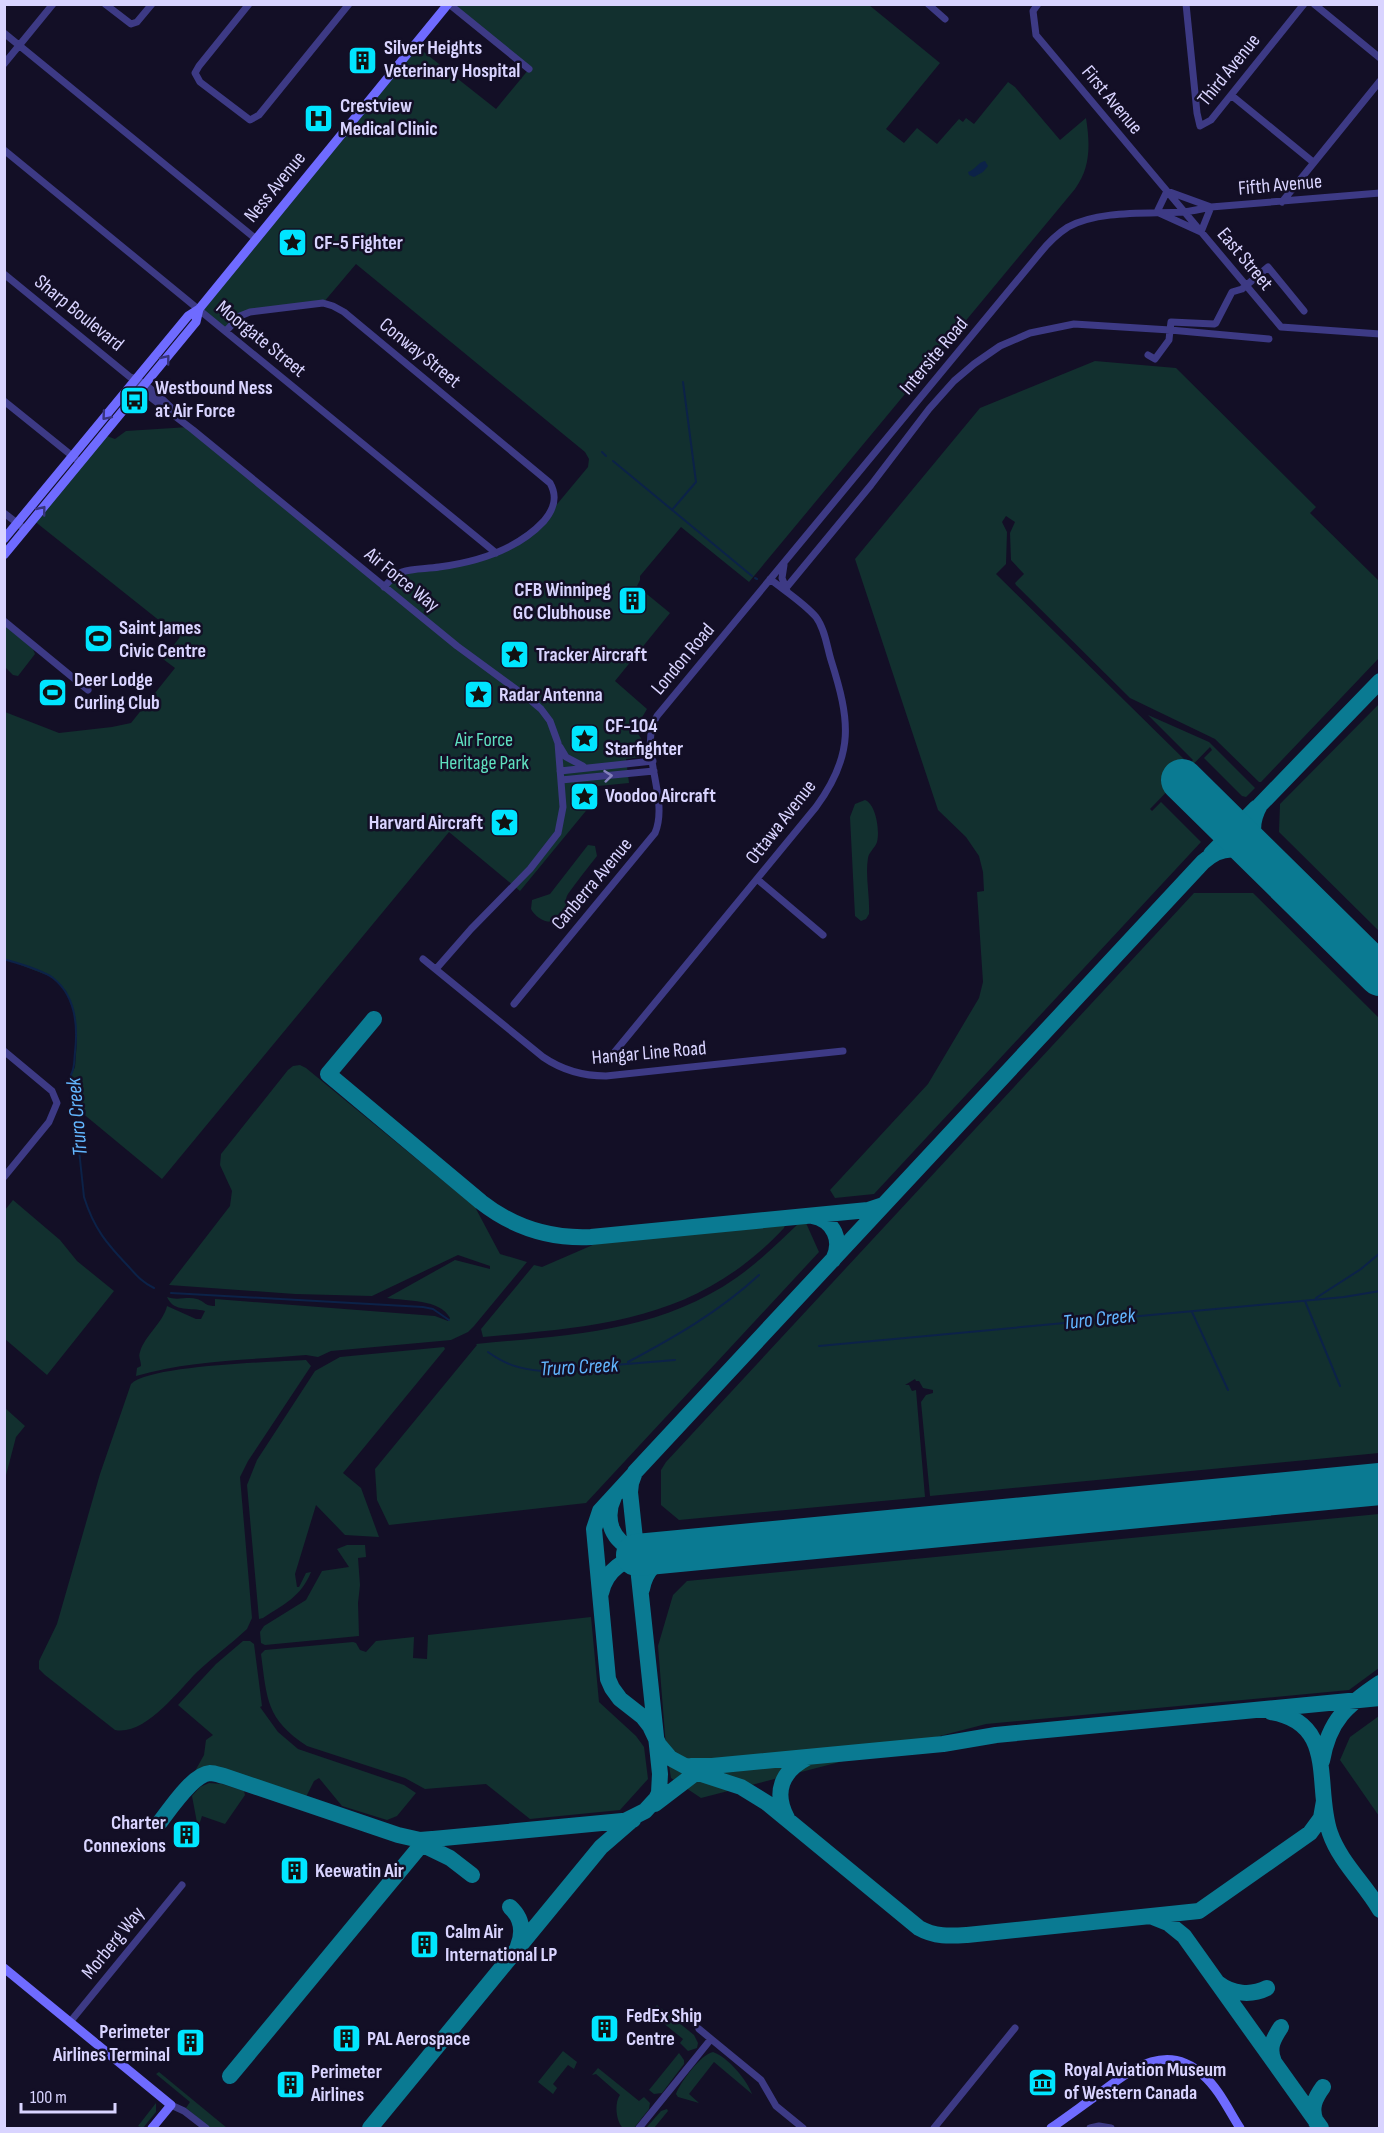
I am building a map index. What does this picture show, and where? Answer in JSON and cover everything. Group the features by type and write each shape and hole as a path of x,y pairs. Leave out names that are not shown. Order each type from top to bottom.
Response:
{"main road":[{"name":"Ness Avenue","path":"76,460 133,380 188,316 200,309 449,4"},
{"name":"Ness Avenue","path":"4,555 21,527 76,460 142,388 196,322 200,309"},
{"name":"Ness Avenue","path":"4,539 21,527"},
{"path":"4,1968 171,2105 152,2128"},
{"path":"1051,2128 1132,2070 1149,2062 1166,2060 1190,2066 1203,2075 1220,2096 1240,2128"}],"street":[{"path":"4,64 53,4"},
{"path":"105,4 133,24 152,4"},
{"path":"249,4 195,73 200,82 250,120 259,115 349,4"},
{"path":"449,4 529,69"},
{"path":"928,4 945,19"},
{"name":"First Avenue","path":"1038,4 1033,11 1036,35 1183,212"},
{"name":"Third Avenue","path":"1186,4 1200,126 1211,120 1304,4"},
{"path":"1314,4 1380,58"},
{"path":"4,33 256,239"},
{"path":"1282,202 1380,81"},
{"path":"1231,95 1313,162"},
{"name":"Moorgate Street","path":"4,150 496,553"},
{"path":"1167,191 1211,207 1201,232 1157,212 1167,191"},
{"name":"Fifth Avenue","path":"1183,212 1211,207 1380,193"},
{"name":"Intersite Road","path":"771,579 1055,237 1068,227 1095,218 1183,212"},
{"name":"East Street","path":"1183,212 1281,327 1380,334"},
{"path":"1148,355 1155,359 1169,340 1171,322 1210,325 1216,323 1233,292 1242,289 1268,267 1304,311"},
{"name":"Sharp Boulevard","path":"4,274 133,380"},
{"name":"Conway Street","path":"226,331 240,316 250,312 323,303 338,308 545,477 554,490 552,510 529,535 496,553"},
{"path":"787,591 929,409 954,381 1000,346 1030,333 1074,324 1269,339"},
{"name":"Air Force Way","path":"133,380 457,646 541,709 550,721 558,743 561,780 563,815 558,833 530,869 471,928 435,969"},
{"path":"4,401 76,460"},
{"path":"4,513 21,527"},
{"path":"384,587 393,577 402,572 453,565 496,553"},
{"path":"785,561 782,574 787,591"},
{"name":"Ottawa Avenue","path":"608,1060 826,794 837,773 845,742 844,701 821,627 811,612 771,579"},
{"name":"London Road","path":"654,771 651,732 657,716 771,579"},
{"path":"4,621 88,690"},
{"path":"558,743 566,757 575,764 585,767"},
{"path":"560,771 653,761"},
{"path":"561,780 654,771"},
{"name":"Canberra Avenue","path":"514,1004 655,833 659,822 654,771"},
{"path":"757,879 823,935"},
{"name":"Hangar Line Road","path":"423,959 543,1057 561,1068 582,1075 606,1076 843,1051"},
{"path":"4,1051 52,1091 57,1100 55,1111 49,1122 8,1168 4,1177"},
{"name":"Morberg Way","path":"70,2022 182,1885"},
{"path":"934,2128 1015,2028"},
{"path":"699,2029 761,2080 776,2106 803,2128"},
{"path":"639,2128 711,2039"},
{"path":"171,2105 184,2111 206,2128"},
{"path":"1090,2128 1102,2126 1111,2128"}],"green space":[{"name":"Air Force Heritage Park","path":"449,5 869,5 940,63 886,129 904,143 917,128 937,144 959,119 963,122 966,118 974,124 1008,82 1015,87 1060,140 1086,118 1087,164 1075,189 749,582 681,527 640,576 637,586 670,613 615,681 647,709 635,729 646,746 648,756 626,759 629,783 598,786 599,795 520,891 449,832 162,1179 75,1107 71,1075 75,1067 77,1040 75,1016 66,991 52,977 5,959 5,712 59,733 131,723 175,668 163,659 180,637 33,520 104,435 115,439 126,431 189,427 384,587 394,577 496,553 543,521 588,467 589,459 585,452 356,264 323,303 250,312 226,331 199,309 415,45 496,109 529,69"},
{"path":"1095,361 1176,368 1316,507 1310,513 1379,581 1379,658 1259,782 1215,739 1130,698 1016,585 1015,583 1024,574 1011,560 1010,533 1015,522 1006,516 1002,522 1007,532 1006,564 996,574 1189,764 1193,760 1148,715 1209,742 1255,788 1246,797 1242,796 1204,758 1212,750 1210,747 1150,809 1152,811 1161,802 1201,842 874,1194 835,1198 830,1190 928,1084 979,998 983,982 977,892 984,891 979,856 966,837 938,810 855,559 980,408"},
{"path":"5,624 33,649 35,654 18,676 13,675 5,667"},
{"path":"1379,704 1379,931 1279,832 1280,804"},
{"path":"865,800 874,812 878,837 868,858 869,914 861,921 855,916 850,817 855,804"},
{"path":"588,845 595,846 597,856 568,894 565,912 552,922 542,920 531,909 532,900 550,894"},
{"path":"1194,893 1253,893 1379,1018 1379,1453 930,1496 921,1402 926,1395 933,1393 933,1390 923,1388 915,1379 905,1385 909,1385 912,1391 916,1390 925,1497 679,1520 661,1505 661,1470 666,1462"},
{"path":"300,1065 475,1207 500,1254 527,1262 474,1326 468,1332 451,1340 331,1351 318,1357 306,1355 199,1364 136,1376 137,1368 141,1366 139,1355 142,1346 162,1318 167,1306 196,1319 201,1319 205,1311 178,1307 167,1297 193,1298 211,1306 215,1306 215,1299 435,1316 448,1321 450,1318 439,1307 387,1298 455,1260 490,1269 490,1266 458,1255 372,1296 295,1294 169,1285 230,1206 232,1191 220,1165 221,1154 288,1070"},
{"path":"13,1200 60,1240 77,1261 114,1291 47,1375 5,1339 5,1210"},
{"path":"806,1223 819,1252 586,1503 389,1525 377,1500 375,1469 476,1344 578,1334 643,1321 675,1310 706,1296 736,1278 798,1224"},
{"path":"785,1225 751,1259 717,1283 682,1300 645,1313 607,1322 483,1337 481,1329 534,1265 542,1267 595,1244"},
{"path":"444,1347 445,1349 343,1473 361,1488 379,1537 345,1535 316,1505 295,1574 297,1587 306,1573 311,1572 307,1581 291,1599 259,1619 247,1485 257,1460 315,1371 340,1357"},
{"path":"306,1360 311,1366 248,1461 240,1477 252,1618 247,1629 197,1672 171,1700 149,1719 126,1730 115,1730 45,1675 39,1669 39,1661 57,1624 100,1474 131,1384 143,1378 186,1369"},
{"path":"5,1408 25,1426 16,1437 5,1479"},
{"path":"1379,1514 1379,1668 1349,1690 986,1724 701,1798 671,1778 666,1747 658,1646 673,1595 687,1581"},
{"path":"347,1545 365,1545 366,1557 358,1558 359,1636 265,1645 261,1643 260,1632 264,1626 306,1600 322,1571 349,1567 337,1549"},
{"path":"591,1617 599,1702 636,1736 644,1747 648,1779 620,1810 530,1819 486,1784 425,1789 405,1778 307,1746 283,1727 267,1696 261,1654 265,1650 353,1642 360,1650 366,1652 376,1641 414,1637 413,1658 427,1659 428,1635"},
{"path":"243,1641 250,1641 254,1644 262,1706 260,1707 278,1732 298,1749 404,1785 416,1793 397,1816 387,1820 342,1806 319,1778 314,1781 306,1797 219,1767 206,1768 194,1773 204,1755 206,1740 213,1735 178,1705 216,1664"},
{"path":"1379,1716 1379,1816 1340,1760 1350,1737"},
{"path":"209,1783 222,1784 244,1791 245,1795 225,1824 202,1816 198,1828 192,1796 200,1787"},
{"path":"657,2005 694,2035 698,2043 697,2048 688,2051 680,2043 683,2039 657,2018 652,2011"},
{"path":"563,2051 577,2062 574,2069 568,2065 553,2084 557,2088 553,2094 538,2082"},
{"path":"713,2052 725,2059 736,2070 752,2094 714,2062 689,2094 699,2103 678,2097 676,2094 686,2076 703,2058"},
{"path":"679,2053 684,2064 662,2093 654,2094 649,2090"},
{"path":"598,2068 639,2101 644,2097 650,2103 649,2109 634,2128 623,2128 621,2125 616,2107 620,2095 596,2074 592,2075"},
{"path":"159,2072 227,2128 210,2128 186,2108 190,2102 156,2074"},
{"path":"156,2103 156,2112 143,2128 138,2126"},
{"path":"667,2109 668,2111 654,2128 646,2128 661,2111"}],"water":[{"path":"985,161 988,166 983,172 974,177 969,175 968,172"}],"waterway":[{"path":"672,510 696,482 683,382"},
{"path":"602,452 606,456"},
{"path":"613,461 752,576"},
{"name":"Truro Creek","path":"4,959 36,969 53,978 61,985 71,1002 76,1032 71,1075 84,1197 92,1218 108,1243 138,1276 154,1288"},
{"path":"1316,1298 1361,1269 1380,1253"},
{"path":"628,1362 696,1323 759,1275"},
{"name":"Turo Creek","path":"819,1346 1344,1297 1380,1291"},
{"name":"Truro Creek","path":"171,1293 423,1307 433,1309 449,1320"},
{"path":"1305,1301 1340,1386"},
{"path":"1192,1312 1228,1390"},
{"name":"Truro Creek","path":"488,1352 514,1366 542,1371 675,1360"}],"taxiway":[{"path":"1265,861 1257,848 1253,827 1260,805 1380,681"},
{"path":"1211,854 1256,808"},
{"path":"625,1821 645,1811 656,1799 659,1793 660,1774 630,1492 635,1472 1203,862 1220,851 1236,850 1252,855 1269,866"},
{"path":"374,1019 328,1074 481,1202 519,1225 561,1236 591,1237 868,1210 883,1205"},
{"path":"812,1216 826,1222 834,1232 837,1246 833,1260"},
{"path":"634,1474 600,1511 594,1529 608,1679 612,1688 620,1699 643,1717 659,1745 670,1758 698,1773 741,1787 767,1803 925,1931 955,1936 1199,1911 1310,1833 1321,1818 1324,1801"},
{"path":"614,1497 610,1513 612,1529 618,1539 631,1549 644,1552 670,1552 737,1544"},
{"path":"642,1589 649,1571 663,1559 675,1554"},
{"path":"601,1593 607,1578 617,1567 631,1559 647,1556"},
{"path":"1322,1761 1329,1735 1341,1715 1380,1683"},
{"path":"691,1766 712,1766 943,1744 996,1735 1380,1698"},
{"path":"1271,1712 1292,1718 1306,1729 1315,1743 1320,1759 1326,1815 1334,1844 1380,1910"},
{"path":"787,1818 781,1799 782,1783 791,1769 807,1758"},
{"path":"655,1804 704,1769"},
{"path":"160,1822 196,1779 212,1773 398,1835 420,1840 432,1839"},
{"path":"230,2076 422,1844 433,1839 633,1820"},
{"path":"370,2128 601,1847 631,1821"},
{"path":"417,1842 450,1858 472,1875"},
{"path":"510,1907 521,1925 518,1946"},
{"path":"1153,1917 1168,1923 1184,1936 1321,2128"},
{"path":"1218,1983 1229,1990 1242,1993 1267,1988"},
{"path":"1274,2062 1271,2052 1272,2044 1281,2027"},
{"path":"1316,2122 1313,2112 1314,2103 1323,2087"}],"runway":[{"path":"1182,780 1380,975"},
{"path":"637,1555 1380,1484"}],"place":[{"name":"Silver Heights Veterinary Hospital","path":"363,60"},
{"name":"Crestview Medical Clinic","path":"319,118"},
{"name":"CF-5 Fighter","path":"293,243"},
{"name":"Westbound Ness at Air Force","path":"134,400"},
{"name":"CFB Winnipeg GC Clubhouse","path":"632,601"},
{"name":"Saint James Civic Centre","path":"98,639"},
{"name":"Tracker Aircraft","path":"515,655"},
{"name":"Deer Lodge Curling Club","path":"53,692"},
{"name":"Radar Antenna","path":"478,695"},
{"name":"CF-104 Starfighter","path":"584,738"},
{"name":"Voodoo Aircraft","path":"584,796"},
{"name":"Harvard Aircraft","path":"504,823"},
{"name":"Charter Connexions","path":"187,1835"},
{"name":"Keewatin Air","path":"294,1871"},
{"name":"Calm Air International LP","path":"424,1944"},
{"name":"FedEx Ship Centre","path":"605,2028"},
{"name":"PAL Aerospace","path":"346,2039"},
{"name":"Perimeter Airlines Terminal","path":"191,2043"},
{"name":"Royal Aviation Museum of Western Canada","path":"1043,2082"},
{"name":"Perimeter Airlines","path":"290,2084"}]}
